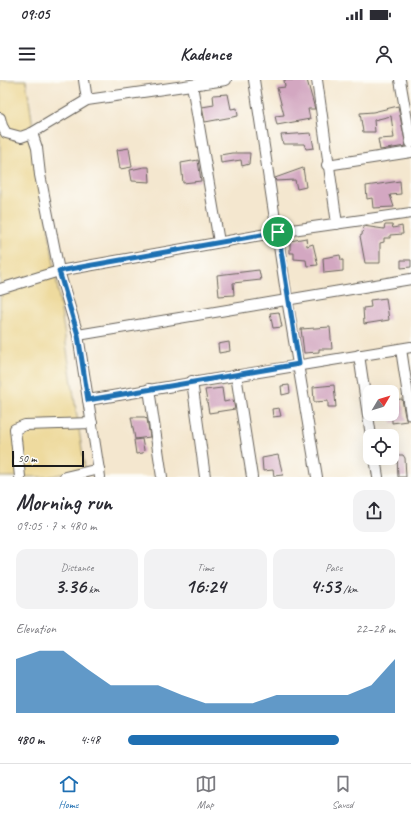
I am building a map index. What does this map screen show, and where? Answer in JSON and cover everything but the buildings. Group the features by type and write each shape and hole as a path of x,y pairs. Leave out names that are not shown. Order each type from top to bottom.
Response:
{"street":[{"path":"84,80 87,100"},
{"path":"0,118 3,133 21,137 32,133 87,100 226,80"},
{"path":"254,80 287,300 317,477"},
{"path":"317,80 327,165 337,224"},
{"path":"400,80 411,143"},
{"path":"192,85 219,242"},
{"path":"32,133 37,148 40,175 59,271 78,335 100,473 65,477"},
{"path":"327,165 411,152"},
{"path":"0,289 59,271 278,232 411,213"},
{"path":"78,335 411,278"},
{"path":"88,400 299,364 411,347"},
{"path":"401,348 411,415"},
{"path":"359,355 371,429"},
{"path":"236,375 252,477"},
{"path":"192,382 205,477"},
{"path":"149,389 162,477"},
{"path":"20,477 15,429 25,426 92,423"},
{"path":"376,465 378,477"}],"sand":[{"path":"0,80 26,80 85,469 47,477 0,477"}],"route":[{"path":"278,232 287,300 299,364 88,400 78,335 59,271 278,232"}]}
